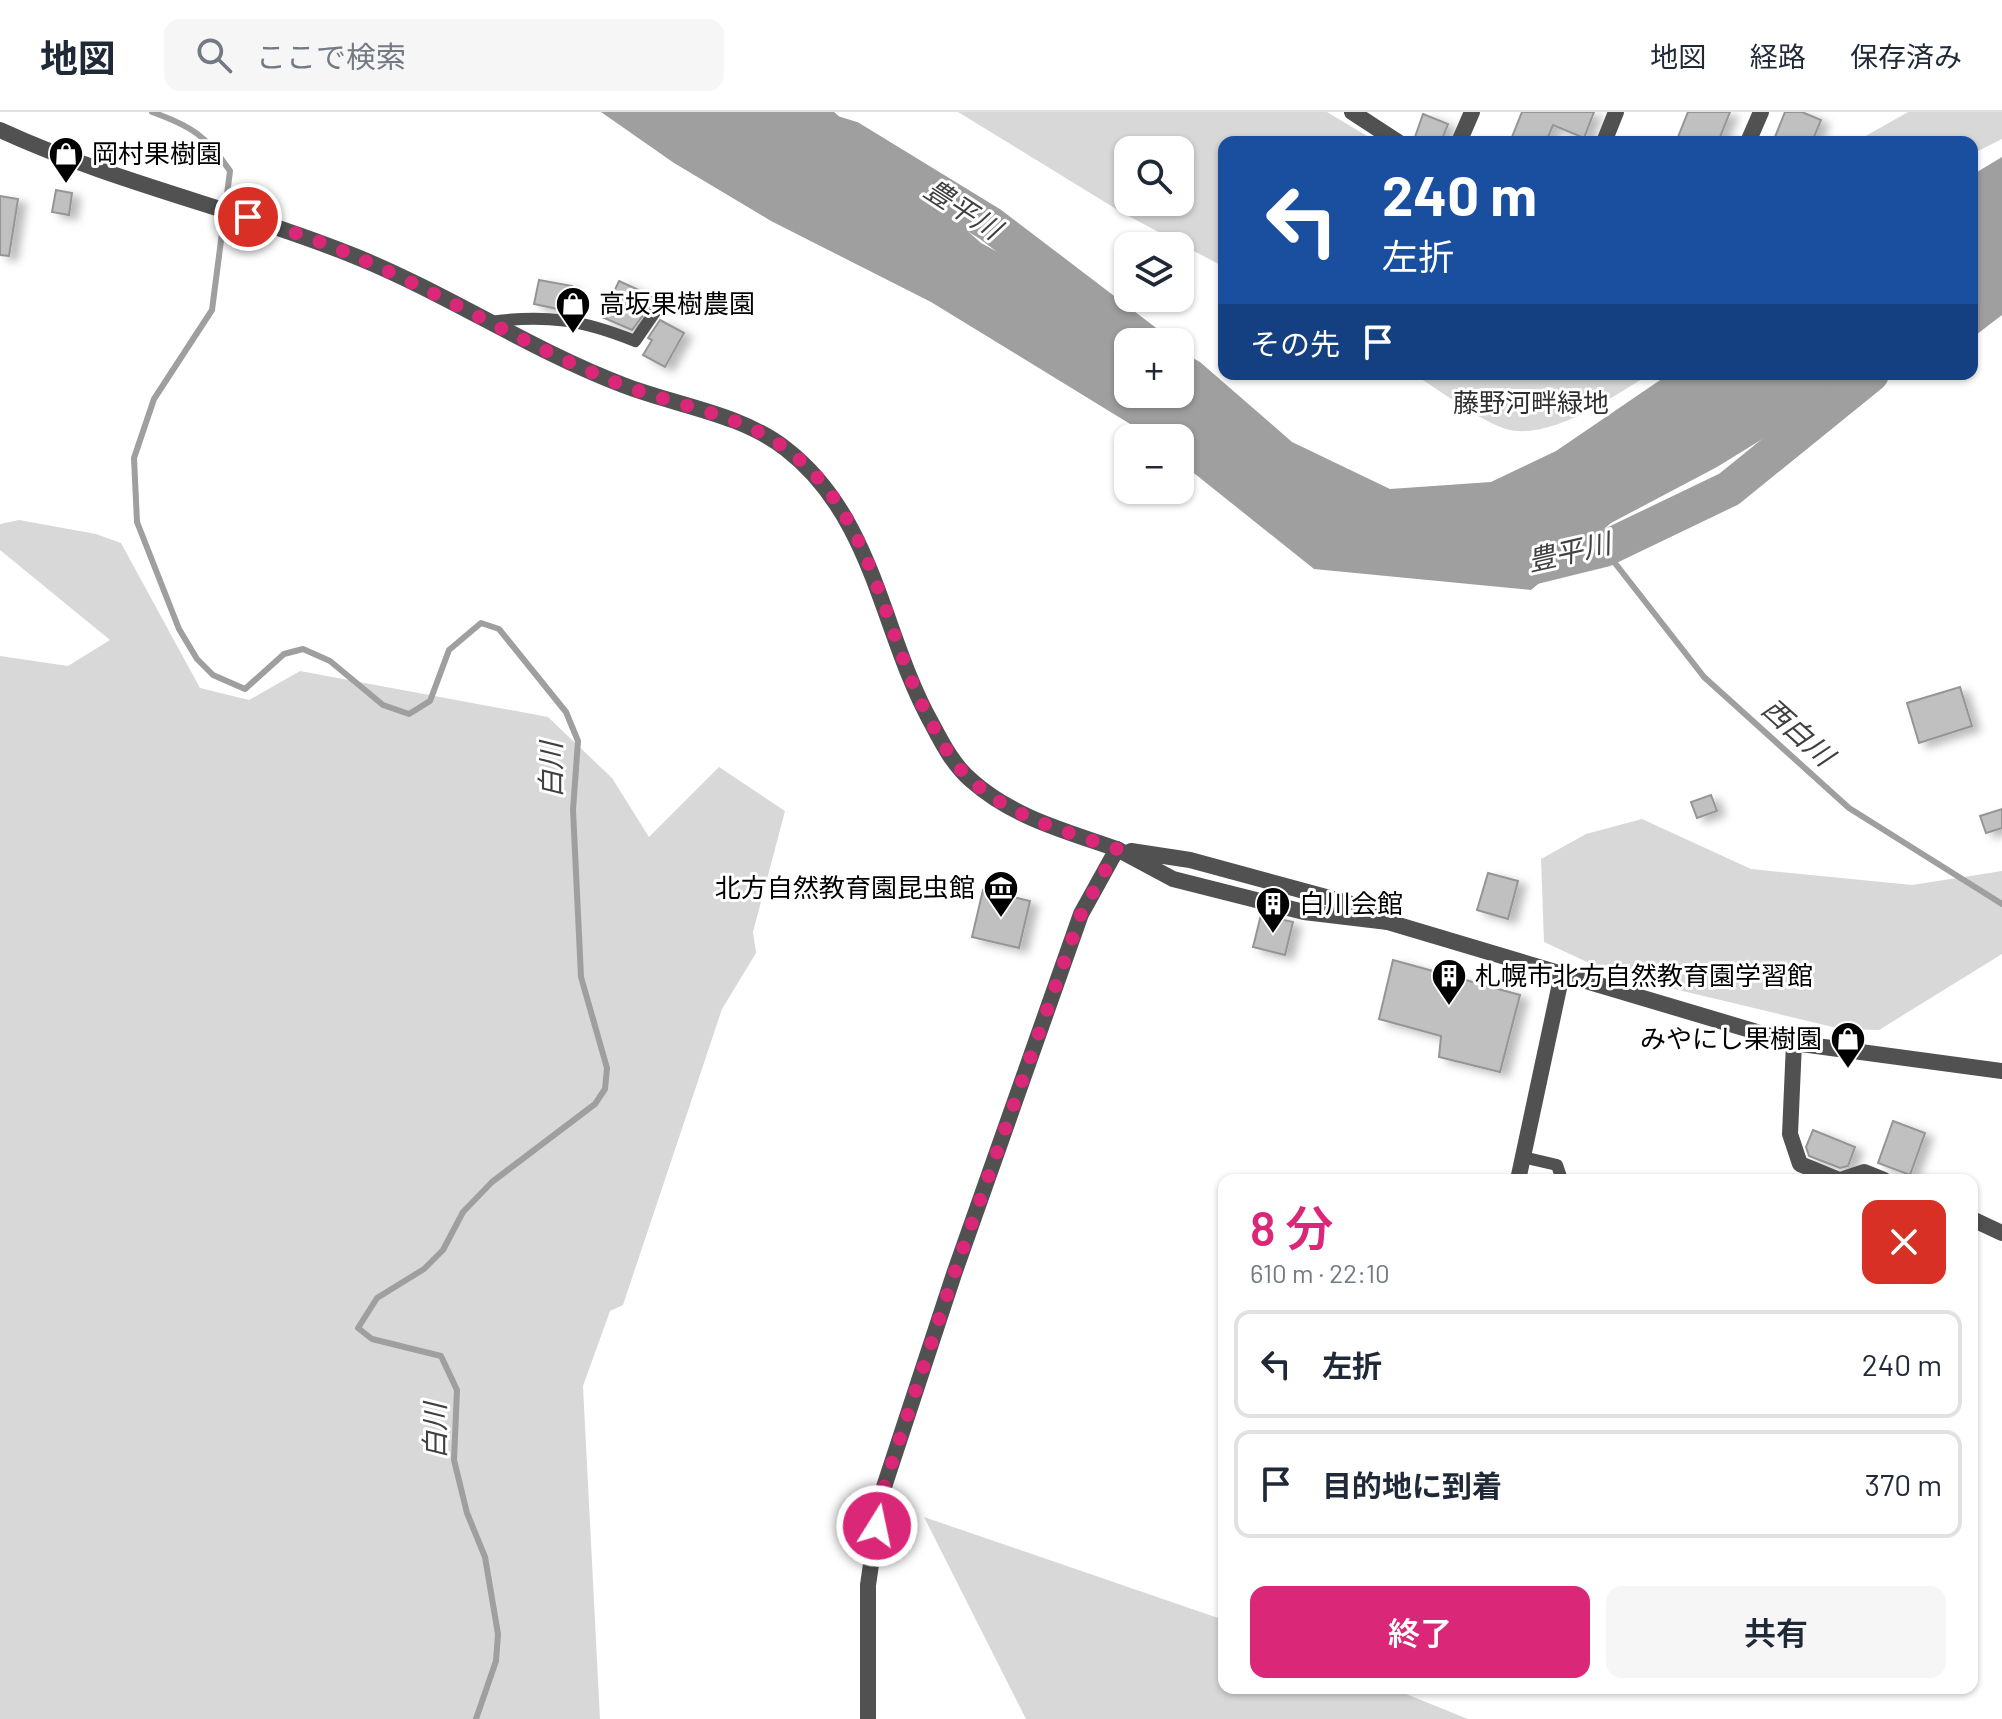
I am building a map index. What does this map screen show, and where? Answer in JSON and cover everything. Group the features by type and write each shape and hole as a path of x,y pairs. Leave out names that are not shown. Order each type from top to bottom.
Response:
{"street":[{"path":"1352,112 1389,136"},
{"path":"1462,136 1472,112"},
{"path":"1606,136 1616,112"},
{"path":"1751,136 1761,112"},
{"path":"0,130 362,259 487,323 623,386 730,419 785,448 828,490 860,542 911,687 951,758 971,781 1023,817 1117,849 1173,879 1304,912 1388,922 1794,1043 2002,1071"},
{"path":"868,1719 868,1585 881,1496 954,1274 1081,914 1117,849"},
{"path":"1519,1174 1562,974"},
{"path":"1794,1043 1790,1134 1800,1164 1825,1174"},
{"path":"1978,1222 2002,1233"}],"lane":[{"path":"487,323 533,316 591,323 635,341 657,309"},
{"path":"1523,1157 1557,1165 1560,1174"}],"green space":[{"path":"958,112 1327,112 1367,136 1218,136 1218,264 1194,251 1194,232 1158,232 1128,216 1194,216 1194,136 1114,136 1114,208"},
{"path":"1908,112 2002,112 2002,139 1978,151 1978,136 1866,136"},
{"name":"藤野河畔緑地","path":"1422,380 1640,380 1579,415 1539,429 1520,431 1503,428"},
{"path":"19,520 96,534 121,543 200,688 249,700 300,671 548,717 612,778 649,837 719,767 785,811 753,932 756,953 722,1009 623,1305 610,1311 583,1386 600,1719 0,1719 0,656 68,666 110,640 0,550 0,524"},
{"path":"1642,819 1751,869 1912,885 2002,871 2002,954 1879,1030 1841,1029 1645,982 1600,968 1544,942 1541,859 1586,834"},
{"path":"924,1517 1218,1618 1218,1694 1406,1694 1468,1719 1026,1719"}],"water":[{"path":"601,112 834,112 981,243 1138,328 1114,328 1114,408 1194,408 1194,359 1292,442 1390,489 1491,482 1556,451 1660,380 1880,380 1811,409 1717,467 1611,523 1531,590 1314,569 1194,473 1194,424 1130,424 931,302 771,221 674,163"},
{"path":"2002,157 2002,315 1978,333 1978,171"}],"building":[{"path":"1522,112 1594,112 1585,136 1553,125 1548,136 1512,136"},
{"path":"1688,112 1730,112 1720,136 1678,136"},
{"path":"1785,112 1802,112 1821,120 1814,136 1775,136"},
{"path":"1423,114 1448,124 1443,136 1415,136"},
{"path":"56,190 72,193 69,215 52,212"},
{"path":"0,196 18,199 9,256 0,255"},
{"path":"539,280 572,286 567,311 534,304"},
{"path":"619,281 656,298 632,330 602,317"},
{"path":"660,320 684,333 665,367 643,355 652,340 648,338"},
{"path":"1960,687 1972,726 1919,743 1907,703"},
{"path":"1711,795 1717,811 1697,818 1691,802"},
{"path":"2002,809 2002,828 1986,833 1980,816"},
{"path":"1488,873 1518,881 1508,919 1477,910"},
{"name":"北方自然教育園昆虫館","path":"983,890 1030,901 1019,948 972,937"},
{"name":"白川会館","path":"1261,915 1293,922 1285,955 1253,947"},
{"name":"札幌市北方自然教育園学習館","path":"1393,960 1520,995 1500,1072 1439,1057 1441,1036 1379,1019"},
{"path":"1893,1121 1925,1133 1910,1174 1878,1163"},
{"path":"1813,1130 1855,1147 1848,1166 1840,1168 1809,1156 1806,1147"}],"waterway":[{"name":"白川","path":"152,112 197,134 214,149 230,171 212,310 154,399 134,458 137,522 179,629 197,659 213,675 245,689 284,654 303,649 330,661 383,705 409,714 430,701 449,650 481,623 499,629 566,712 578,741 573,810 581,977 607,1068 605,1089 595,1104 492,1182 463,1212 443,1250 424,1269 377,1298 358,1328 372,1339 441,1356 457,1390 454,1460 467,1513 485,1557 498,1634 496,1661 476,1719"},
{"name":"豊平川","path":"763,112 851,139 990,224 1127,328"},
{"name":"豊平川","path":"1525,565 1535,566 1604,549 1729,489 1864,380"},
{"name":"西白川","path":"1604,549 1704,677 1849,808 2002,904"}],"place":[{"name":"岡村果樹園","path":"66,185"},
{"name":"高坂果樹農園","path":"573,335"},
{"name":"北方自然教育園昆虫館","path":"1001,919"},
{"name":"白川会館","path":"1273,935"},
{"name":"札幌市北方自然教育園学習館","path":"1449,1007"},
{"name":"みやにし果樹園","path":"1848,1070"}],"route":[{"path":"248,217 362,259 498,329 623,386 730,419 785,448 828,490 860,542 877,583 911,687 951,758 971,781 1023,817 1117,849 1081,914 1054,989 944,1301 881,1496 877,1526"}]}
